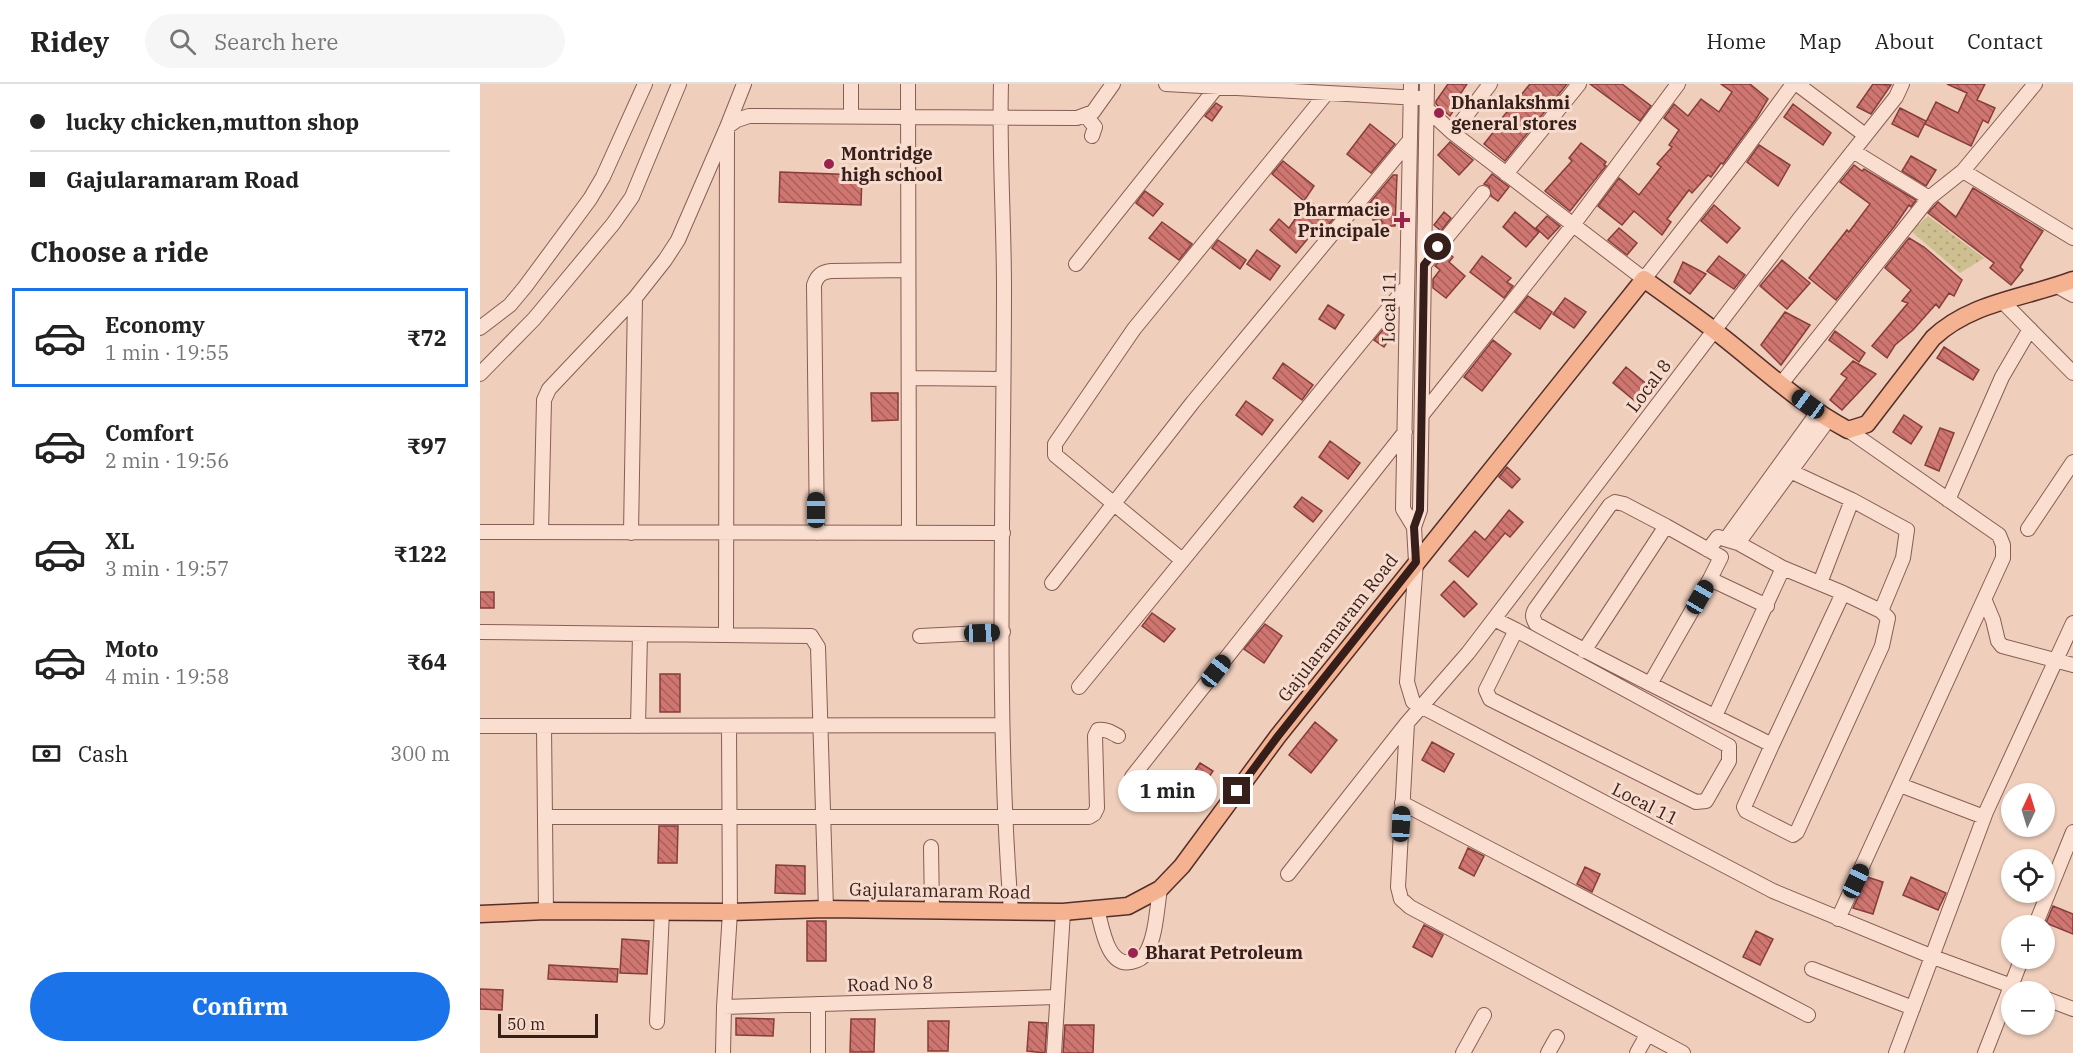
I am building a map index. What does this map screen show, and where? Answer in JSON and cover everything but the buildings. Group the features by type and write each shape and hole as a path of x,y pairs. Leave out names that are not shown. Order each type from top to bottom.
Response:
{"main road":[{"path":"1644,279 1715,331 1823,416 1848,430 1867,424 1933,338 1946,326 1963,316 2002,301 2065,283"},
{"name":"Gajularamaram Road","path":"480,914 546,911 730,912 826,909 1063,912 1128,906 1160,889 1182,866 1278,736 1644,279"}],"street":[{"path":"480,328 510,304 525,287 590,199 603,177 645,84"},
{"path":"480,374 534,319 613,224 632,196 679,84"},
{"path":"541,532 544,400 549,389 635,298 678,240 728,127 744,84"},
{"path":"850,117 851,84"},
{"path":"908,84 909,533"},
{"path":"1001,84 1004,287 1002,725 1004,817 1011,911"},
{"path":"726,635 728,127 736,120 749,116 1077,118 1093,112 1113,84"},
{"path":"1166,84 1326,94 1411,91 1427,97 1453,133 1644,279 1795,84 1865,135"},
{"path":"1453,133 1490,84"},
{"path":"1506,174 1579,84"},
{"path":"1422,415 1573,225 1678,84"},
{"name":"Local 8","path":"1288,874 1407,723 1494,619 1896,97 1902,84"},
{"path":"1781,384 1929,198 1963,171 2035,84"},
{"path":"1076,264 1216,88"},
{"name":"Local 11","path":"1411,91 1403,509 1414,527"},
{"path":"1182,560 1055,455 1054,444 1134,328 1326,94"},
{"name":"Local 11","path":"1427,97 1420,510 1414,527 1416,562 1407,682 1413,702 1773,891 1933,957 2001,981"},
{"path":"1086,116 1095,127 1092,136"},
{"path":"1052,583 1193,402 1410,140"},
{"path":"1853,151 1929,198"},
{"path":"1963,171 2073,238"},
{"path":"1424,265 1483,193"},
{"path":"1408,236 1425,236"},
{"path":"816,533 814,297 816,278 823,272 831,270 908,270"},
{"path":"2065,283 2073,295"},
{"path":"1079,687 1407,286"},
{"path":"631,532 635,298"},
{"path":"2002,301 2073,373"},
{"path":"1948,500 2002,377 2030,329"},
{"path":"909,378 1003,379"},
{"path":"1406,387 1422,387"},
{"path":"1732,541 1823,416"},
{"path":"1838,919 2003,558 1999,535 1848,430"},
{"path":"1132,777 1405,432"},
{"path":"2028,529 2073,462"},
{"path":"1785,468 1852,500 1907,530 1903,558 1881,612"},
{"path":"1820,583 1852,500"},
{"path":"1650,684 1721,557 1624,504 1615,502 1533,613 1536,624 1584,651 1650,684 1715,716 1772,745"},
{"path":"1584,651 1666,526"},
{"path":"480,532 1003,533"},
{"path":"1708,550 1718,537 1732,541 1783,568 1843,593 1881,612 1888,618 1882,646 1797,832 1793,835 1746,811 1744,807 1843,593"},
{"path":"1715,716 1783,568"},
{"path":"1710,579 1767,606"},
{"path":"1985,601 2001,646 2073,665"},
{"path":"1494,619 1516,630 1729,746 1729,760 1706,801 1696,802 1490,699 1486,690 1516,630"},
{"path":"1896,1053 1984,817 2073,623"},
{"path":"480,632 811,636 818,647 826,909"},
{"path":"920,636 1003,632"},
{"path":"638,726 640,634"},
{"path":"1407,723 1398,887 1401,898 1410,907 1683,1053"},
{"path":"480,726 1002,725"},
{"path":"723,1053 730,912 729,726"},
{"path":"544,727 546,911"},
{"path":"545,817 1089,817 1097,808 1095,736 1098,730 1103,729 1118,736"},
{"path":"1900,785 1984,817"},
{"path":"1402,803 1808,1015"},
{"path":"2039,915 2073,832"},
{"path":"931,847 932,910"},
{"path":"1097,909 1108,945 1115,958 1126,963 1137,961 1146,953 1153,931 1160,889"},
{"path":"657,1022 662,911"},
{"path":"1054,1053 1063,912"},
{"path":"1812,969 1913,1008"},
{"name":"Road No 8","path":"724,1007 1057,997"},
{"path":"2055,1002 2073,1009"},
{"path":"818,1004 818,1053"},
{"path":"1985,1053 2001,1013"},
{"path":"1463,1053 1484,1015"},
{"path":"1637,1053 1647,1035"},
{"path":"1548,1053 1557,1036"}],"shaded area":[{"path":"1928,216 1984,258 1960,273 1911,231"}],"place":[{"name":"Dhanlakshmi general stores","path":"1439,113"},
{"name":"Montridge high school","path":"829,164"},
{"name":"Pharmacie Principale","path":"1402,220"},
{"name":"Bharat Petroleum","path":"1133,953"}],"route":[{"path":"1237,791 1416,562 1414,527 1420,510 1424,265 1438,247"}]}
